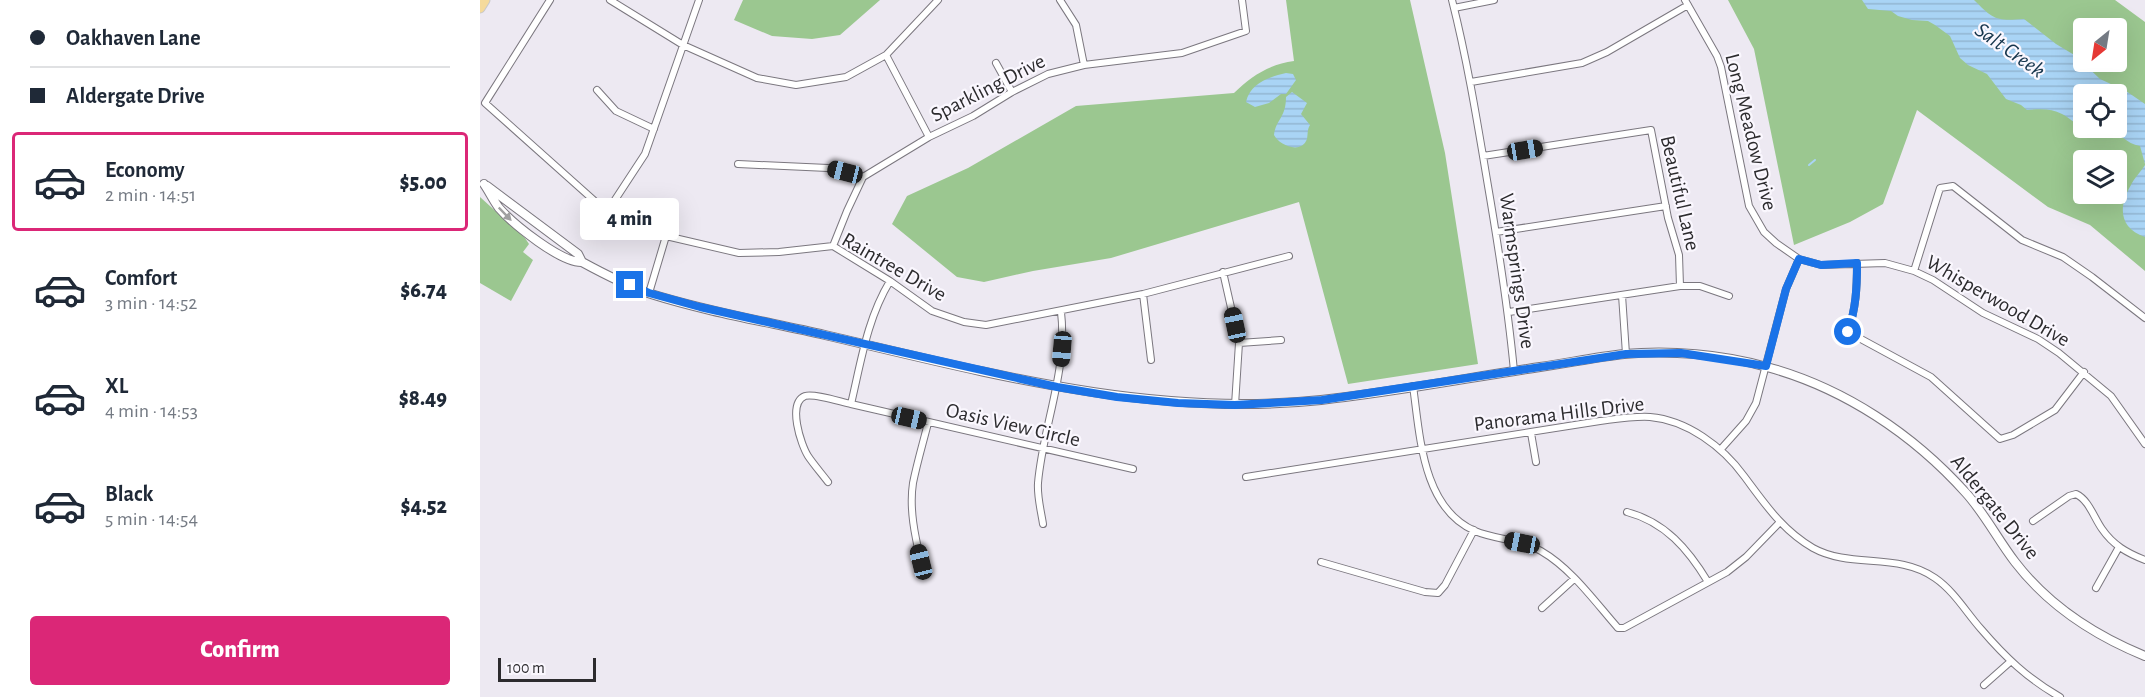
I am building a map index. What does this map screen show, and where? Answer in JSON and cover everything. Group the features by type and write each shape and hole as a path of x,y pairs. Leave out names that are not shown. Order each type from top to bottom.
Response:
{"main road":[{"path":"480,8 485,0"}],"street":[{"name":"Raintree Drive","path":"550,0 484,103 607,212 666,236 739,253 779,252 833,246 890,281 932,311 964,322 986,325 1143,294 1289,256"},
{"path":"610,0 683,45 757,78 796,86 846,77 886,55 938,0"},
{"path":"607,212 645,154 699,0"},
{"path":"1060,0 1076,25 1084,65"},
{"name":"Sparkling Drive","path":"863,177 929,137 973,116 1012,92 1048,74 1084,65 1182,53 1246,31 1242,0"},
{"name":"Warmsprings Drive","path":"1452,0 1471,82 1484,156 1509,312 1514,371"},
{"path":"1454,8 1494,0"},
{"path":"1471,82 1582,63 1607,52 1687,3"},
{"name":"Long Meadow Drive","path":"1687,3 1721,67 1749,206 1764,232 1799,259"},
{"path":"886,55 929,137"},
{"path":"996,63 1012,92"},
{"path":"597,90 616,111 654,129"},
{"name":"Beautiful Lane","path":"1484,156 1651,130 1666,206 1679,255 1680,286"},
{"path":"738,164 828,168 863,177 833,246"},
{"name":"Aldergate Drive","path":"482,182 510,219 554,251 574,262 582,262 649,293 865,345 1057,387 1117,397 1235,405 1322,400 1626,354 1681,353 1766,366 1826,389 1861,407 1901,433 1923,451 1969,497 2017,564 2040,588 2091,630 2145,656"},
{"name":"Aldergate Drive","path":"482,182 578,254 582,262"},
{"path":"1914,271 1940,188 1953,186 2022,240 2063,257 2145,318"},
{"path":"1496,232 1666,206"},
{"path":"649,293 666,236"},
{"path":"1721,449 1746,421 1756,403 1786,289 1799,259"},
{"name":"Whisperwood Drive","path":"1799,259 1821,265 1885,263 1914,271 1934,280 1983,313 2038,339 2084,372 2111,396 2145,444"},
{"path":"1857,263 1855,310 1848,332 1931,377 2000,439 2013,435 2055,410 2084,372"},
{"path":"1223,272 1239,343 1235,405"},
{"path":"851,404 869,325 878,300 890,281"},
{"path":"1509,312 1680,286 1700,286 1728,296"},
{"path":"1143,294 1151,360"},
{"path":"1622,295 1626,354"},
{"path":"1043,525 1038,485 1057,387 1063,334 1060,312"},
{"path":"1239,343 1281,340"},
{"path":"1413,386 1427,469 1438,497 1455,518 1474,530 1540,550 1556,561 1618,628 1624,628 1727,572 1746,557 1779,523"},
{"name":"Oasis View Circle","path":"828,482 801,442 795,410 803,397 811,396 851,404 1133,469"},
{"name":"Panorama Hills Drive","path":"1246,477 1609,420 1651,417 1675,424 1721,449 1743,474 1779,523 1792,535 1815,549 1832,555 1896,562 1924,571 1936,579 2010,662 2030,679 2060,697"},
{"path":"921,562 915,539 912,510 913,484 928,423"},
{"path":"1531,433 1536,462"},
{"path":"2033,521 2069,496 2076,495 2083,498 2103,531 2119,547 2145,560"},
{"path":"1627,512 1650,520 1670,533 1697,563 1708,582"},
{"path":"1322,562 1425,592 1438,593 1445,585 1474,530"},
{"path":"2096,588 2119,547"},
{"path":"1542,608 1574,579"},
{"path":"1984,685 2010,662"}],"green space":[{"path":"743,0 880,0 840,35 812,39 772,36 734,20"},
{"path":"1286,0 1410,0 1445,153 1478,364 1348,384 1299,202 1111,258 984,282 957,277 892,224 907,196 968,168 1076,106 1234,93 1261,72 1294,61"},
{"path":"1728,0 2115,0 2145,22 2145,271 2090,225 2048,207 1917,110 1883,204 1850,222 1794,245 1754,49"},
{"path":"480,197 529,244 523,252 533,260 511,301 480,283"}],"water":[{"name":"Salt Creek","path":"1862,0 1974,0 1996,18 2024,19 2073,54 2073,72 2093,72 2100,79 2111,84 2073,84 2073,121 2054,111 2027,110 2006,99 1987,74 1968,65 1960,58 1950,36 1935,25 1928,21 1898,16 1891,11 1868,9"},
{"path":"1286,73 1293,74 1296,80 1286,94 1281,94 1269,103 1255,107 1246,102 1248,95 1261,82"},
{"path":"1292,92 1307,103 1301,114 1310,125 1307,139 1300,147 1285,145 1274,135 1283,114 1286,97"},
{"path":"2127,92 2145,104 2145,164 2140,146 2124,138 2127,138"},
{"path":"2145,165 2145,237 2130,228 2123,216 2124,204 2127,204 2127,193"}],"waterway":[{"path":"1809,165 1815,160"}],"route":[{"path":"630,285 649,293 700,307 1057,387 1117,397 1178,403 1235,405 1322,400 1626,354 1681,353 1766,366 1786,289 1799,259 1821,265 1857,263 1855,310 1848,332"}]}
